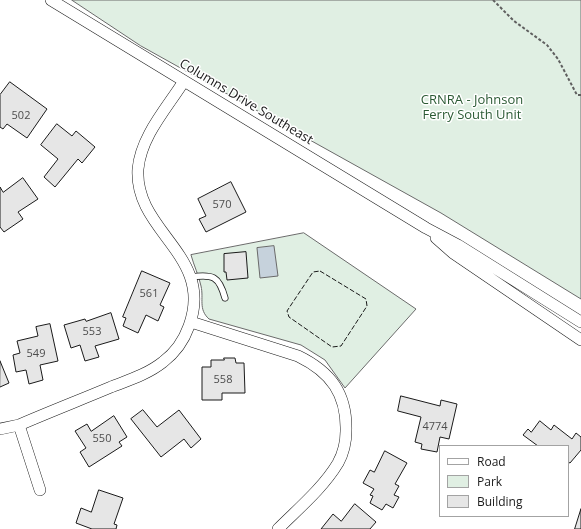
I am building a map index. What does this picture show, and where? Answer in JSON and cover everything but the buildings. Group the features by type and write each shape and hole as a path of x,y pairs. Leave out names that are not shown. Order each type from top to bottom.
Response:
{"street":[{"name":"Columns Drive Southeast","path":"51,0 426,228 458,245 581,322"},
{"path":"0,429 19,425 151,370 169,358 176,350 190,322 194,296 191,278 178,251 147,211 142,198 138,178 140,157 148,137 184,81"},
{"name":"Columns Drive Southeast","path":"426,228 453,253 581,340"},
{"path":"190,322 298,356 314,364 328,376 338,389 344,404 347,421 346,438 339,462 326,480 278,529"},
{"path":"19,425 40,490"}],"lane":[{"path":"191,278 210,276 216,278 222,286 225,298"}],"path":[{"path":"493,0 514,21 548,45 558,59 577,95 581,95"}],"green space":[{"name":"CRNRA - Johnson Ferry South Unit","path":"72,0 581,0 581,299 441,213 141,46"},
{"path":"304,233 416,309 345,388 325,360 301,345 209,319 202,308 201,286 191,255"}],"shaded area":[{"path":"274,246 278,276 260,278 257,248"}],"fence":[{"path":"320,271 366,299 367,306 341,346 332,347 289,317 287,311 313,272 320,271"}]}
